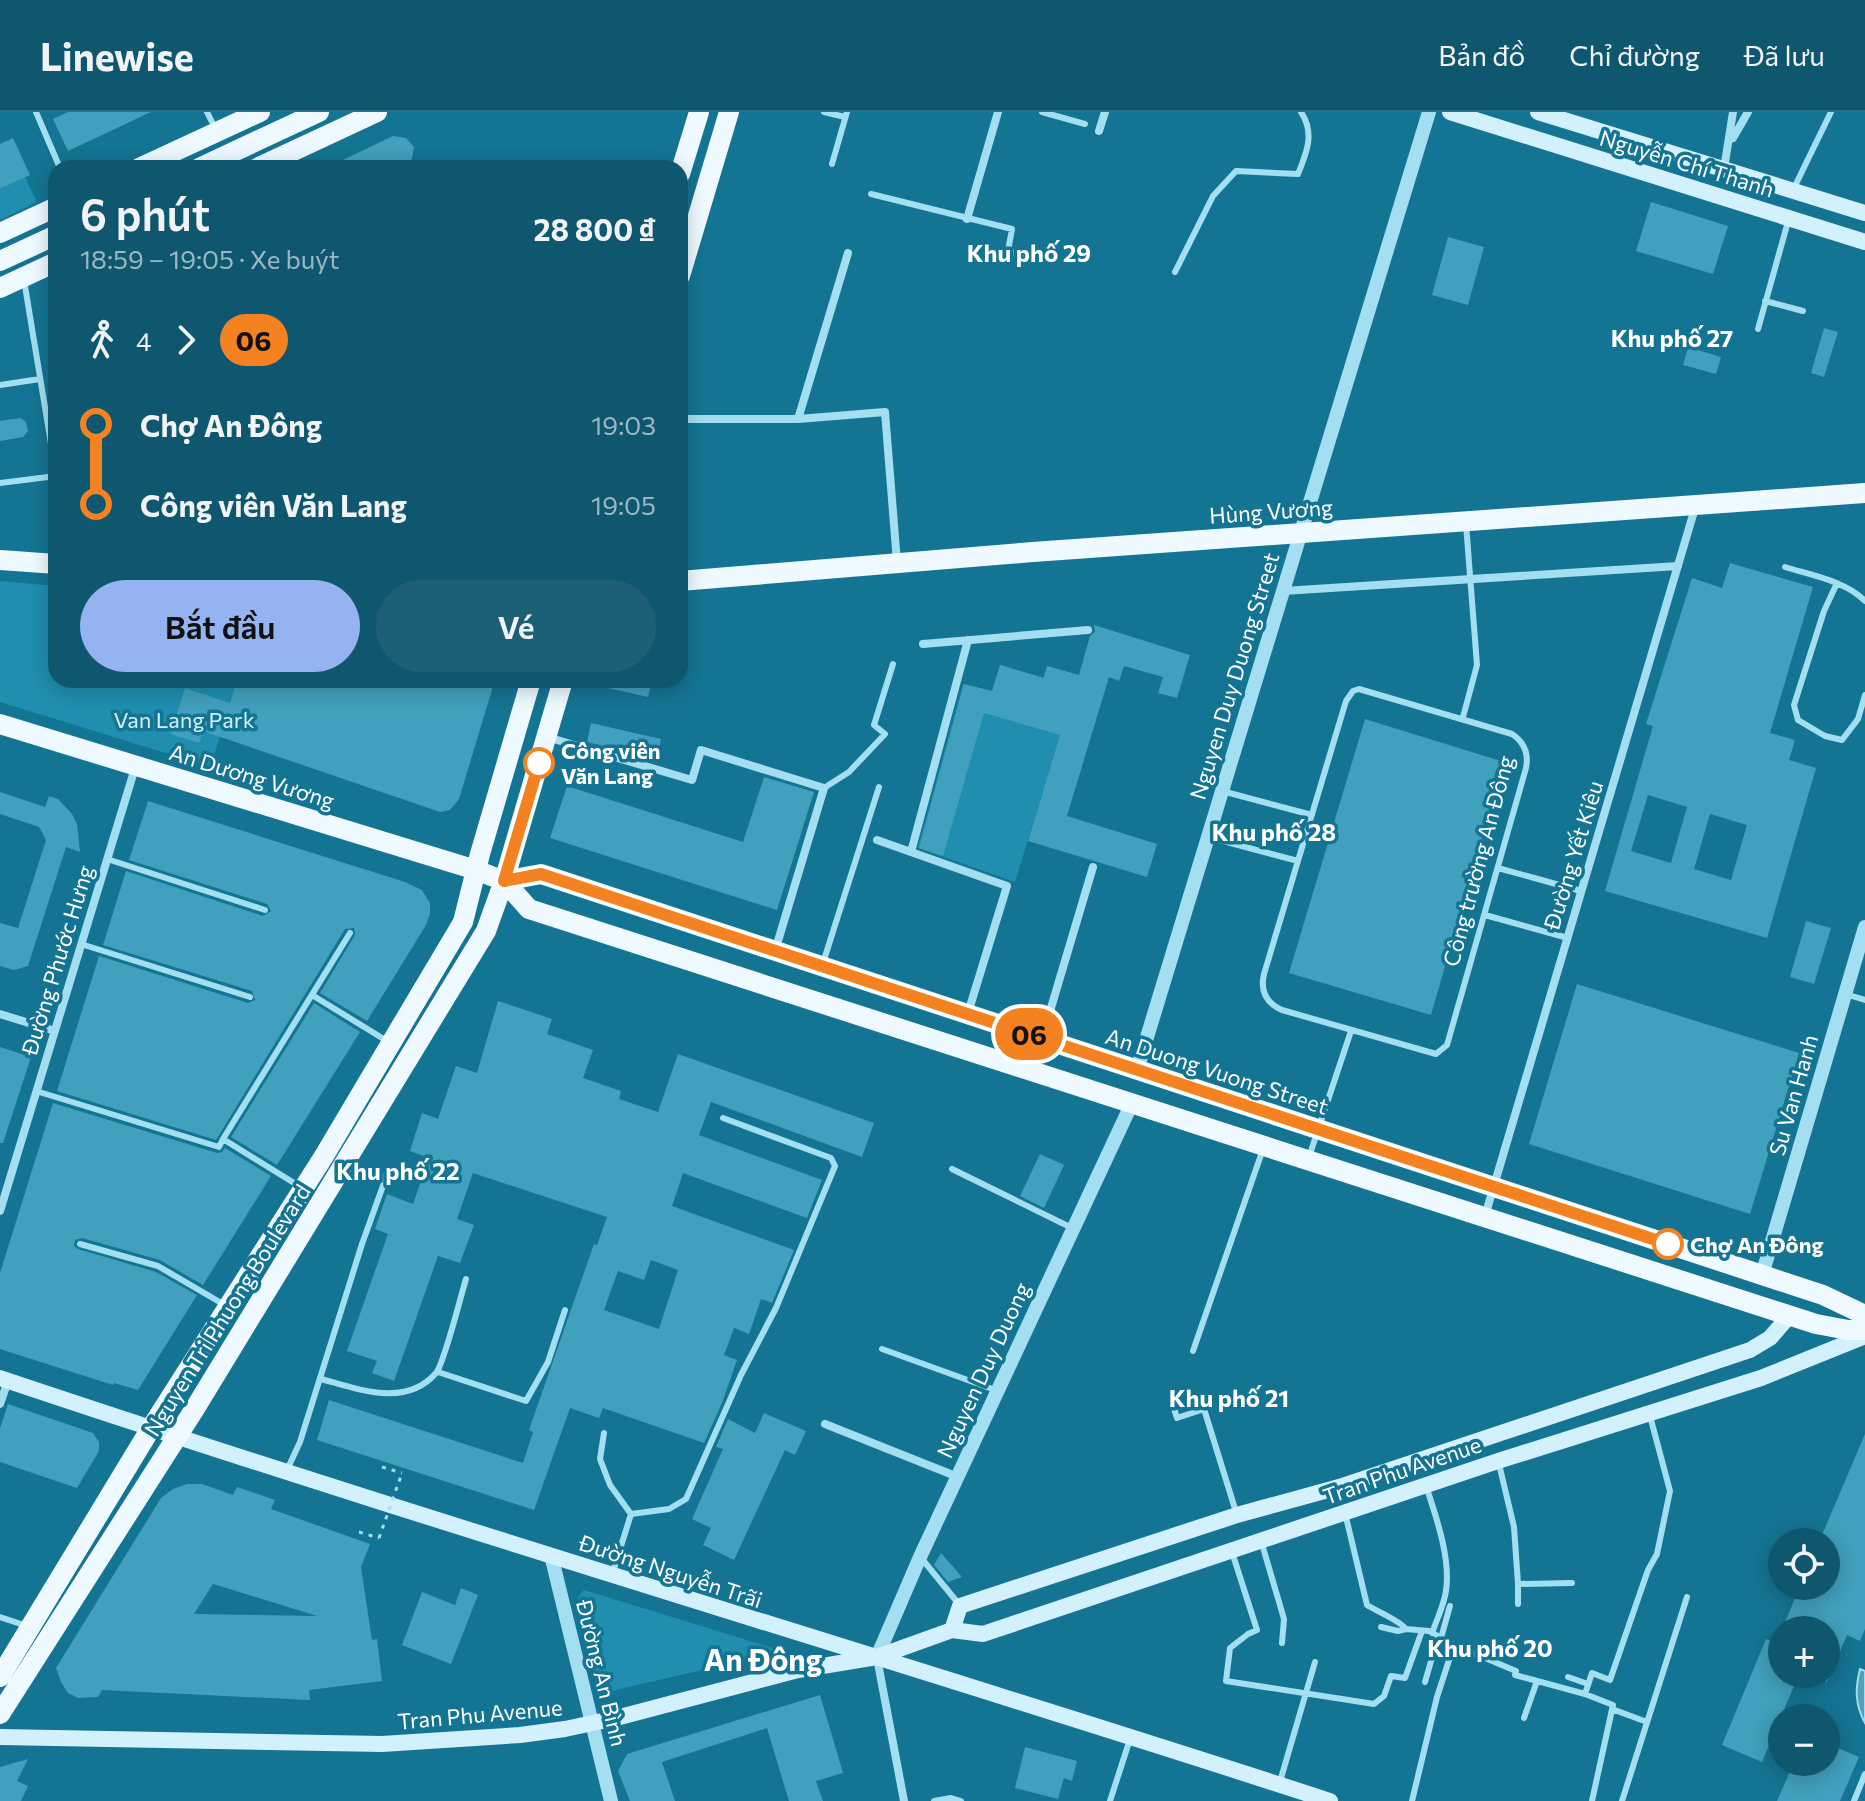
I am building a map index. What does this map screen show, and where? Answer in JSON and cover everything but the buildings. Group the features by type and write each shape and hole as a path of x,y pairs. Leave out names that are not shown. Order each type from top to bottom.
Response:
{"main road":[{"path":"156,160 260,112"},
{"path":"274,160 377,112"},
{"path":"684,160 699,112"},
{"path":"688,249 729,112"},
{"name":"Nguyễn Chí Thanh","path":"1450,112 1865,242"},
{"name":"Nguyễn Chí Thanh","path":"1538,112 1561,115 1865,213"},
{"path":"216,160 314,115 318,140"},
{"path":"0,233 48,211"},
{"path":"0,261 48,239"},
{"path":"20,251 23,277"},
{"path":"0,288 48,266"},
{"name":"Hùng Vương","path":"688,580 1301,532 1865,493"},
{"path":"0,560 48,563"},
{"name":"Nguyen Tri Phuong Boulevard","path":"0,1677 151,1428 324,1156 463,922 529,688"},
{"name":"Nguyen Tri Phuong Boulevard","path":"0,1714 178,1436 481,941 504,881 561,688"},
{"name":"An Dương Vương","path":"0,724 476,870"},
{"path":"476,870 504,881 529,909 1790,1315 1832,1328 1865,1333"},
{"name":"An Duong Vuong Street","path":"504,881 541,874 1801,1287 1837,1300 1865,1315"},
{"path":"1032,1070 1042,1038"},
{"path":"1132,1103 1137,1070"},
{"path":"324,1156 343,1167"},
{"path":"1611,1257 1620,1228"},
{"path":"1754,1303 1762,1275"},
{"path":"1790,1315 1801,1287"},
{"name":"Tran Phu Avenue","path":"960,1606 1237,1515 1339,1487 1750,1350 1770,1338 1790,1315"},
{"name":"Tran Phu Avenue","path":"0,1737 382,1744 475,1740 593,1723 798,1670 877,1657 952,1630 983,1634 1498,1461 1783,1370 1865,1333"},
{"name":"Đường Nguyễn Trãi","path":"4,1380 1330,1801"},
{"path":"1416,1460 1426,1486"},
{"path":"952,1630 960,1606"}],"street":[{"path":"967,219 998,112"},
{"path":"1099,131 1105,112"},
{"name":"Nguyen Duy Duong Street","path":"1137,1070 1429,112"},
{"path":"1724,169 1733,112"},
{"path":"1729,146 1748,112"},
{"path":"798,419 848,253"},
{"path":"688,419 798,419 885,412 897,562"},
{"name":"Đường Yết Kiêu","path":"1485,1216 1696,505"},
{"path":"1283,591 1678,566"},
{"path":"923,644 1088,630"},
{"path":"911,852 968,640"},
{"path":"546,737 692,780 701,750 824,788 775,951"},
{"name":"Đường Phước Hưng","path":"0,1211 135,766"},
{"path":"877,840 1007,886 968,1014"},
{"path":"1042,1038 1093,867"},
{"name":"Su Van Hanh","path":"1762,1275 1865,927"},
{"path":"0,1014 55,1031"},
{"name":"Nguyen Duy Duong","path":"877,1657 920,1557 1132,1103"},
{"path":"0,1404 4,1380"},
{"path":"825,1424 958,1477"},
{"name":"Đường An Bình","path":"551,1555 611,1801"},
{"path":"877,1657 904,1801"}],"lane":[{"path":"36,112 57,160"},
{"path":"207,112 217,132"},
{"path":"824,112 846,115 832,164"},
{"path":"1042,112 1085,124"},
{"path":"1175,272 1213,196 1236,171 1298,174 1307,151 1310,125 1301,112"},
{"path":"1793,191 1831,112"},
{"path":"871,194 1012,229 1008,251 1022,255"},
{"path":"1758,329 1789,218"},
{"path":"23,277 48,427"},
{"path":"1765,301 1803,311"},
{"path":"0,385 40,379"},
{"path":"0,483 48,476"},
{"path":"1463,717 1477,665 1465,521"},
{"path":"1785,567 1837,583 1865,601"},
{"path":"1837,583 1824,611 1794,705 1798,720 1825,736 1842,740 1858,719 1865,695"},
{"path":"824,788 858,764 885,734 874,725 893,664"},
{"name":"Công trường An Đông","path":"1366,690 1512,734 1527,752 1526,768 1485,915 1447,1045 1442,1051 1429,1054 1351,1031 1275,1007 1265,996 1262,989 1264,974 1312,815 1346,701 1353,691 1366,690"},
{"path":"822,966 879,787"},
{"path":"1222,791 1312,815"},
{"path":"1208,837 1298,861"},
{"path":"107,859 265,910"},
{"path":"1498,868 1581,891"},
{"path":"1485,915 1568,938"},
{"path":"36,1091 219,1147 350,933"},
{"path":"81,944 250,997"},
{"path":"1845,994 1865,1000"},
{"path":"312,995 391,1043"},
{"path":"1308,1160 1351,1031"},
{"path":"631,1514 669,1509 686,1499 741,1375 776,1308 835,1166 831,1158 723,1118"},
{"path":"223,1139 303,1189"},
{"path":"1193,1351 1264,1145"},
{"path":"287,1470 300,1442 362,1244 388,1173 343,1167"},
{"path":"952,1169 1074,1229"},
{"path":"80,1244 158,1266 228,1307"},
{"path":"321,1379 370,1392 392,1394 412,1391 438,1372 466,1279"},
{"path":"438,1372 526,1401 548,1362 565,1310"},
{"path":"882,1349 998,1391"},
{"path":"1170,1396 1177,1418 1204,1409 1237,1515"},
{"path":"1585,1694 1592,1673 1610,1680 1648,1570 1657,1554 1670,1491 1649,1413"},
{"path":"604,1433 600,1459 610,1485 631,1514"},
{"path":"1498,1461 1514,1527 1518,1604"},
{"path":"1425,1682 1447,1577 1440,1530 1426,1486"},
{"path":"1345,1513 1367,1605 1390,1620 1401,1622 1406,1629"},
{"path":"612,1575 631,1514"},
{"path":"1261,1541 1284,1619 1282,1643"},
{"path":"1232,1550 1257,1630 1230,1648 1226,1681 1374,1704 1384,1696 1391,1676 1405,1678 1422,1631"},
{"path":"920,1557 960,1606"},
{"path":"1518,1584 1572,1583"},
{"path":"1622,1801 1687,1597"},
{"path":"1437,1636 1450,1606"},
{"path":"0,1617 30,1627"},
{"path":"1381,1627 1422,1631 1437,1636 1516,1671 1515,1675 1585,1694 1647,1722"},
{"path":"1412,1801 1437,1697 1454,1645"},
{"path":"1279,1785 1315,1662"},
{"path":"1568,1677 1588,1684"},
{"path":"1524,1718 1537,1681"},
{"path":"1592,1801 1612,1707"},
{"path":"1110,1801 1131,1736"},
{"path":"1854,1801 1865,1774"},
{"path":"934,1801 951,1798 961,1801"}],"path":[{"path":"359,1532 379,1538 402,1473 382,1467"}],"green space":[{"path":"25,177 37,202 0,220 0,189"},
{"name":"Van Lang Park","path":"0,581 48,585 48,688 234,688 211,767 0,702"},
{"path":"1000,665 1043,678 1047,666 1079,675 1015,882 918,848 963,684 992,691"},
{"path":"584,1590 773,1648 772,1654 607,1692 598,1687 578,1597"}],"shaded area":[{"path":"1860,1669 1865,1671 1865,1723 1857,1697"}],"bus line":[{"name":"06","path":"539,763 504,881 541,874 1668,1244"}],"place":[{"name":"Công viên Văn Lang","path":"539,763"},
{"name":"Chợ An Đông","path":"1668,1244"}],"district":[{"name":"Khu phố 29","path":"1029,252"},
{"name":"Khu phố 27","path":"1672,337"},
{"name":"Khu phố 28","path":"1274,831"},
{"name":"Khu phố 22","path":"398,1170"},
{"name":"Khu phố 21","path":"1229,1397"},
{"name":"Khu phố 20","path":"1490,1647"},
{"name":"An Đông","path":"763,1658"}]}
